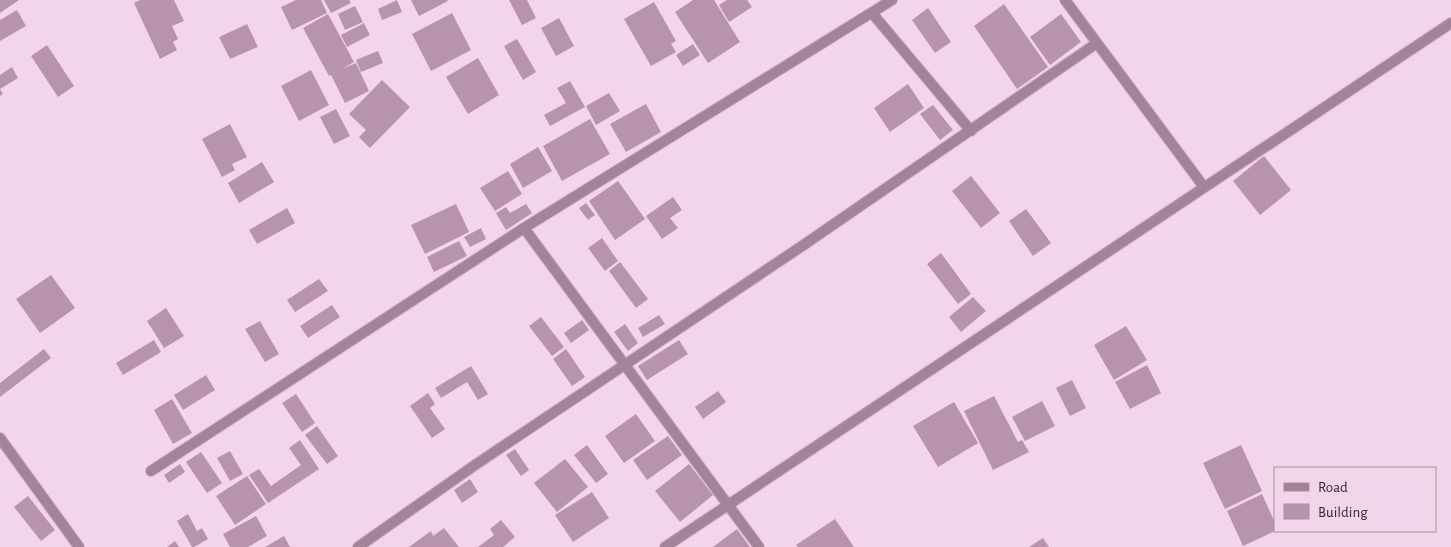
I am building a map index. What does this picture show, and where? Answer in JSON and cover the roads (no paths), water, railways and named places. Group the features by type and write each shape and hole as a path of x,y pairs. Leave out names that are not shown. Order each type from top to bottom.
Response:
{"street":[{"path":"152,471 524,228 892,0"},
{"path":"1065,0 1204,187"},
{"path":"872,13 971,132"},
{"path":"665,547 1451,23"},
{"path":"358,547 475,464 971,132 1097,43"},
{"path":"524,228 759,547"},
{"path":"0,438 78,547"}]}
